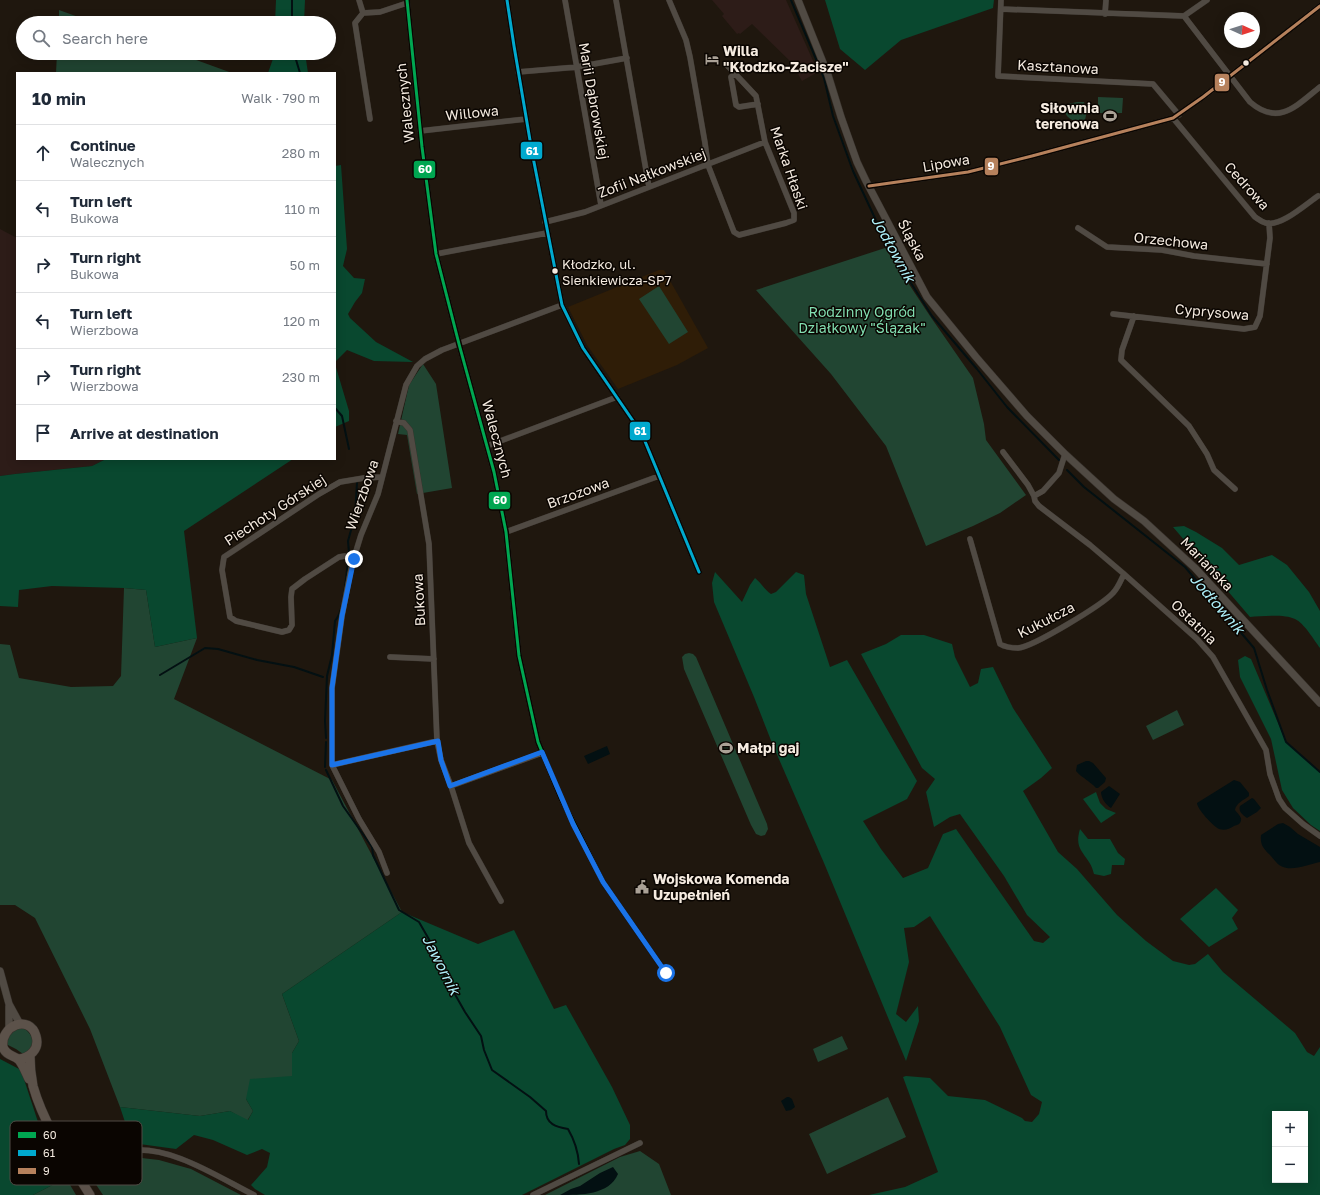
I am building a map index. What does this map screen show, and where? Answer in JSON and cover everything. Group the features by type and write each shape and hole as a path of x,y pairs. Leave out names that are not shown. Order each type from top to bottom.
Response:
{"main road":[{"path":"18,1059 30,1055 36,1047 36,1036 30,1027 20,1024 9,1027 4,1033 1,1038 2,1049 18,1059 33,1085 39,1103 48,1121"},
{"path":"30,1055 33,1085"},
{"path":"84,1185 90,1195"}],"street":[{"path":"359,0 363,13"},
{"path":"507,0 526,118 562,305 583,348 642,434 699,572"},
{"name":"Marii Dąbrowskiej","path":"565,0 601,205"},
{"path":"616,0 649,187"},
{"path":"668,0 686,40 708,165"},
{"name":"Śląska","path":"798,0 828,75 841,118 857,162 927,297 1027,416 1065,454"},
{"name":"Kasztanowa","path":"1001,0 998,76 1153,84 1176,116"},
{"path":"1105,14 1106,0"},
{"path":"1001,9 1184,16 1207,0"},
{"path":"363,13 380,12 407,2"},
{"name":"Walecznych","path":"407,2 420,131 436,254 494,472 506,532 519,656 538,742 573,824 603,882 666,973"},
{"name":"Lipowa","path":"869,186 968,172 1176,116 1320,6"},
{"path":"363,13 356,23 370,119"},
{"path":"1184,16 1229,76 1256,108 1270,113 1283,113 1292,109 1320,87"},
{"path":"518,72 577,67 627,58"},
{"name":"Marka Hłaski","path":"708,165 734,232 740,235 794,220 794,213 765,142 756,96 726,64"},
{"path":"735,74 731,77 736,105 740,107 758,104"},
{"name":"Cedrowa","path":"1176,116 1255,217 1265,223 1287,219 1318,196"},
{"name":"Willowa","path":"420,131 526,118"},
{"name":"Zofii Nałkowskiej","path":"545,222 585,212 765,142"},
{"name":"Cyprysowa","path":"1113,314 1244,329 1255,327 1260,316 1270,238 1269,223"},
{"name":"Orzechowa","path":"1078,228 1107,247 1162,250 1194,256 1266,264"},
{"path":"436,254 548,233"},
{"name":"Wierzbowa","path":"332,765 332,688 342,616 354,559 361,534 378,494 406,385 416,366 425,359 442,350 562,305"},
{"path":"1134,316 1122,350 1122,360 1189,426 1208,454 1214,470 1235,489"},
{"path":"487,446 617,397"},
{"name":"Bukowa","path":"396,421 404,423 410,430 429,544 438,741 441,760 469,843 501,901"},
{"name":"Ostatnia","path":"1003,452 1028,486 1039,506 1090,545 1124,574 1197,639 1212,657 1266,750 1270,774 1279,799 1285,808 1303,824 1320,836"},
{"path":"1034,496 1043,491 1059,473 1065,454"},
{"name":"Mariańska","path":"1065,454 1114,500 1144,521 1195,568 1320,703"},
{"name":"Brzozowa","path":"506,532 659,476"},
{"name":"Piechoty Górskiej","path":"354,559 345,556 340,557 305,579 292,590 292,625 289,630 282,632 236,621 230,617 222,570 224,557 319,494 340,482 382,477"},
{"name":"Kukułcza","path":"970,538 1000,644 1005,647 1019,648 1045,636 1099,605 1114,592 1124,574"},
{"path":"390,657 434,659"},
{"path":"387,873 379,852 359,819 332,765 438,741"},
{"path":"450,786 542,752"},
{"path":"0,971 9,1004 20,1024"},
{"path":"9,1004 9,1027"},
{"path":"533,1195 640,1143"},
{"path":"142,1150 168,1154 187,1161 254,1195"}],"shaded area":[{"path":"712,0 786,0 818,72 802,81 792,67 794,65 752,24 740,34 737,34 722,16 724,14"},
{"path":"0,229 16,237 16,460 104,460 92,466 0,476"},
{"path":"659,270 664,270 708,348 677,365 618,389 587,345 568,307"},
{"path":"607,746 610,754 588,764 584,756"},
{"path":"1086,761 1093,763 1106,778 1105,782 1098,788 1096,788 1076,771 1077,765"},
{"path":"1234,780 1240,782 1249,793 1249,796 1239,804 1235,810 1240,816 1240,823 1227,829 1219,829 1206,817 1197,803"},
{"path":"1109,786 1120,794 1111,808 1104,801 1101,792"},
{"path":"1252,798 1261,808 1247,818 1240,812 1240,806"},
{"path":"1283,823 1320,847 1320,862 1302,867 1287,868 1279,865 1275,861 1262,846 1261,835 1278,824"},
{"path":"787,1097 792,1099 795,1107 786,1111 781,1101"},
{"path":"613,1167 618,1174 614,1181 601,1190 577,1195 560,1195 580,1186 600,1173"}],"green space":[{"path":"276,0 305,0 304,16 275,16"},
{"path":"825,0 994,0 993,8 901,40 865,70 840,49"},
{"path":"59,10 76,16 59,16"},
{"path":"57,60 196,60 229,72 56,72"},
{"path":"273,60 306,60 308,72 268,72"},
{"path":"1098,97 1123,98 1122,113 1098,113"},
{"path":"1084,102 1087,111 1085,120 1081,124 1067,116 1064,108 1068,104"},
{"path":"341,165 347,249 343,266 354,278 365,279 362,293 348,314 350,318 376,342 413,362 374,361 347,350 336,361 336,166"},
{"name":"Rodzinny Ogród Działkowy \"Ślązak\"","path":"885,248 973,378 984,424 986,440 1026,495 1000,513 926,546 886,446 831,374 756,290"},
{"path":"659,286 688,332 669,344 639,299"},
{"path":"423,364 436,384 452,488 417,494 407,435 398,434 409,385"},
{"path":"336,367 349,411 349,421 336,427"},
{"path":"104,460 291,460 184,531 197,638 155,647 146,590 52,586 19,590 18,607 0,606 0,476 92,466"},
{"path":"1184,526 1222,548 1239,565 1272,555 1287,565 1309,592 1320,611 1320,648 1305,628 1291,617 1250,617 1173,527"},
{"path":"715,572 742,602 755,578 771,594 776,592 796,572 804,575 806,594 830,667 847,660 917,781 907,799 863,821 881,849 903,878 928,868 943,834 956,829 1034,941 1043,943 1050,937 1027,915 1004,876 960,814 950,817 934,827 926,792 935,779 922,768 861,654 886,644 901,635 924,635 952,644 955,657 970,687 978,683 981,669 993,667 1013,708 1052,768 1023,791 1058,852 1077,869 1117,915 1146,941 1173,961 1189,965 1195,964 1208,954 1223,972 1295,1033 1307,1052 1314,1056 1320,1047 1320,1195 869,1195 905,1187 938,1172 903,1077 930,1078 948,1096 985,1100 1022,1118 1025,1121 1032,1122 1039,1114 1042,1102 1031,1095 1000,1027 930,916 914,927 904,928 909,962 896,1014 906,1022 918,1006 919,1021 906,1061 714,602 712,583"},
{"path":"124,588 146,590 155,647 197,638 174,699 332,780 402,912 282,994 299,1041 292,1053 292,1077 246,1099 253,1111 247,1121 230,1111 200,1116 120,1107 90,1029 35,918 15,905 0,905 0,644 10,645 19,678 71,687 113,686 121,676"},
{"name":"Małpi gaj","path":"689,653 696,657 767,824 768,829 765,835 761,836 756,834 751,825 684,669 682,657"},
{"path":"1245,656 1251,659 1286,742 1320,772 1320,831 1311,825 1293,808 1282,790 1271,739 1240,677 1238,660"},
{"path":"1177,710 1184,725 1153,740 1146,726"},
{"path":"1096,792 1100,803 1106,809 1116,813 1101,823 1083,799"},
{"path":"1080,829 1088,839 1110,839 1118,853 1125,859 1124,865 1112,865 1111,874 1104,876 1094,874 1091,865 1081,851 1078,840"},
{"path":"1216,888 1238,910 1232,918 1238,929 1209,947 1180,919"},
{"path":"402,912 478,944 514,930 554,1009 566,1005 612,1087 630,1125 630,1139 625,1145 614,1149 522,1195 265,1195 251,1185 267,1167 270,1153 262,1149 247,1155 213,1140 194,1135 176,1149 142,1144 142,1121 125,1121 120,1107 200,1116 230,1111 248,1120 253,1111 246,1099 250,1079 292,1076 292,1053 299,1041 282,994"},
{"path":"22,1027 30,1034 33,1041 31,1048 23,1054 6,1044 10,1031"},
{"path":"842,1036 848,1049 818,1062 813,1049"},
{"path":"0,1059 21,1070 38,1121 10,1121 10,1185 52,1185 33,1195 0,1195"},
{"path":"888,1097 906,1137 827,1174 809,1134"},
{"path":"640,1151 659,1164 671,1195 545,1195 620,1157"},
{"path":"142,1158 159,1160 191,1169 241,1195 103,1195 96,1185 142,1185"},
{"path":"52,1185 70,1185 76,1195 33,1195"}],"waterway":[{"name":"Jawornik","path":"292,0 292,16"},
{"name":"Jodłownik","path":"791,0 824,78 833,116 853,171 880,229 909,280 932,316 1007,407 1059,460"},
{"name":"Jawornik","path":"296,60 300,72"},
{"name":"Jawornik","path":"336,409 342,416 349,449"},
{"name":"Jodłownik","path":"1067,470 1084,487 1185,567 1254,648 1267,690 1286,742 1320,772"},
{"name":"Jawornik","path":"349,553 348,541 355,516 357,483"},
{"name":"Jawornik","path":"326,738 325,721 327,676 332,655 335,621 343,602 348,564"},
{"path":"160,675 205,648 218,649 257,660 294,667 323,677"},
{"name":"Jawornik","path":"325,767 326,742"},
{"name":"Jawornik","path":"326,770 343,806 372,847 373,855 399,910 419,922 438,955 440,968 465,1012 481,1036 484,1050 492,1070 530,1097 546,1111 546,1115 552,1124 568,1129 576,1146 579,1164"}],"transit line":[{"name":"60","path":"407,0 422,147 436,254 494,472 506,532 519,656 538,742 561,798 603,882 666,973"},
{"name":"61","path":"507,0 532,152 562,305 583,348 642,434 699,572"},
{"name":"9","path":"869,186 968,172 1173,118 1203,97 1320,6"}],"place":[{"name":"Willa \"Kłodzko-Zacisze\"","path":"712,59"},
{"name":"Siłownia terenowa","path":"1110,116"},
{"name":"Kłodzko, ul. Sienkiewicza-SP7","path":"555,271"},
{"name":"Małpi gaj","path":"726,748"},
{"name":"Wojskowa Komenda Uzupełnień","path":"642,887"}],"route":[{"path":"354,559 342,616 332,688 332,765 438,741 441,760 450,786 542,752 573,824 603,882 666,973"}]}
